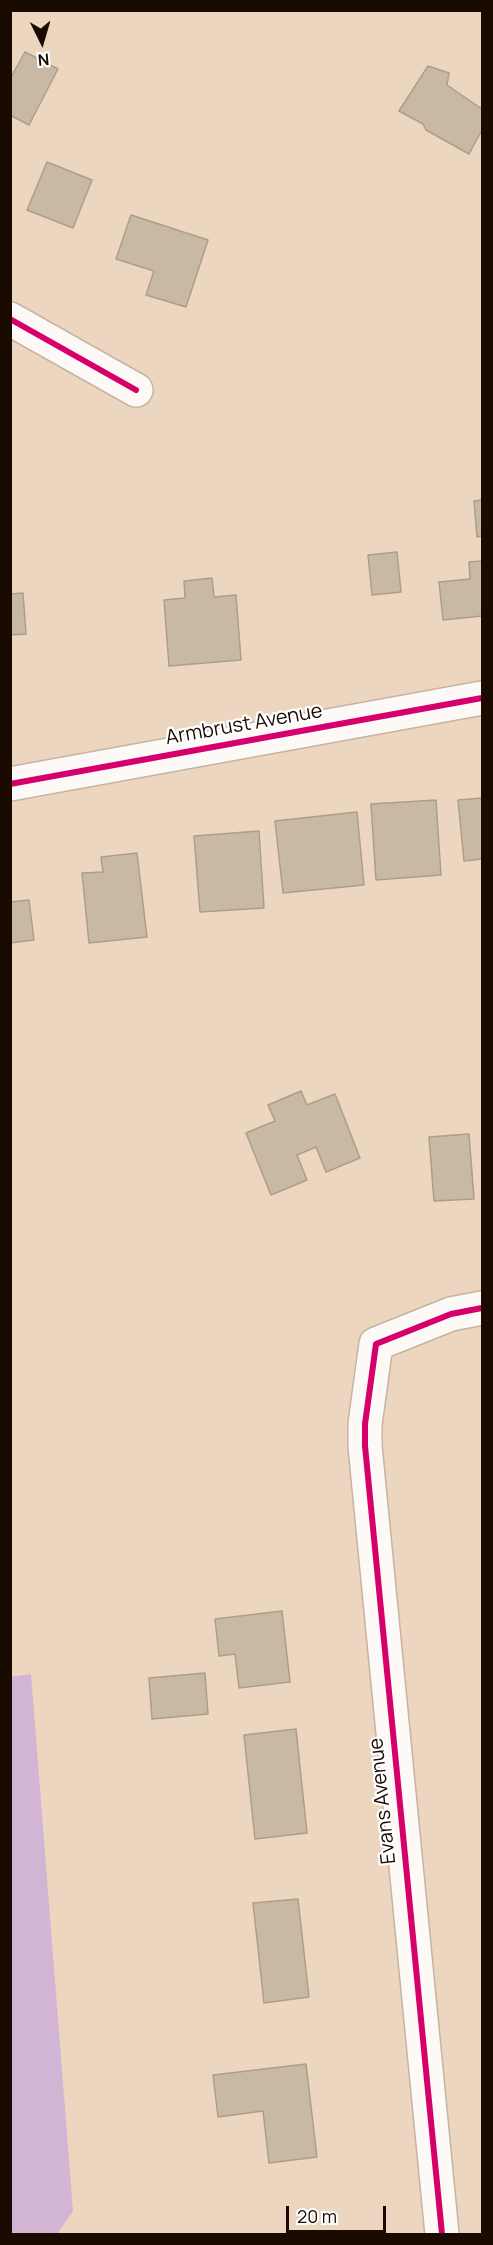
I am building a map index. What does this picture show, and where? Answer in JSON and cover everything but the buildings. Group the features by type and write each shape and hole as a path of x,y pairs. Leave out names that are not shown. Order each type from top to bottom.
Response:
{"street":[{"path":"10,320 136,390"},
{"name":"Armbrust Avenue","path":"10,784 483,698"},
{"name":"Evans Avenue","path":"442,2235 365,1446 365,1424 376,1344 452,1314 483,1308"}],"shaded area":[{"path":"31,1674 73,2211 57,2234 10,2234 10,1677"}],"cycle path":[{"path":"10,319 136,390"},
{"path":"10,784 482,698"},
{"path":"442,2234 365,1446 365,1424 376,1344 451,1314 482,1308"}]}
